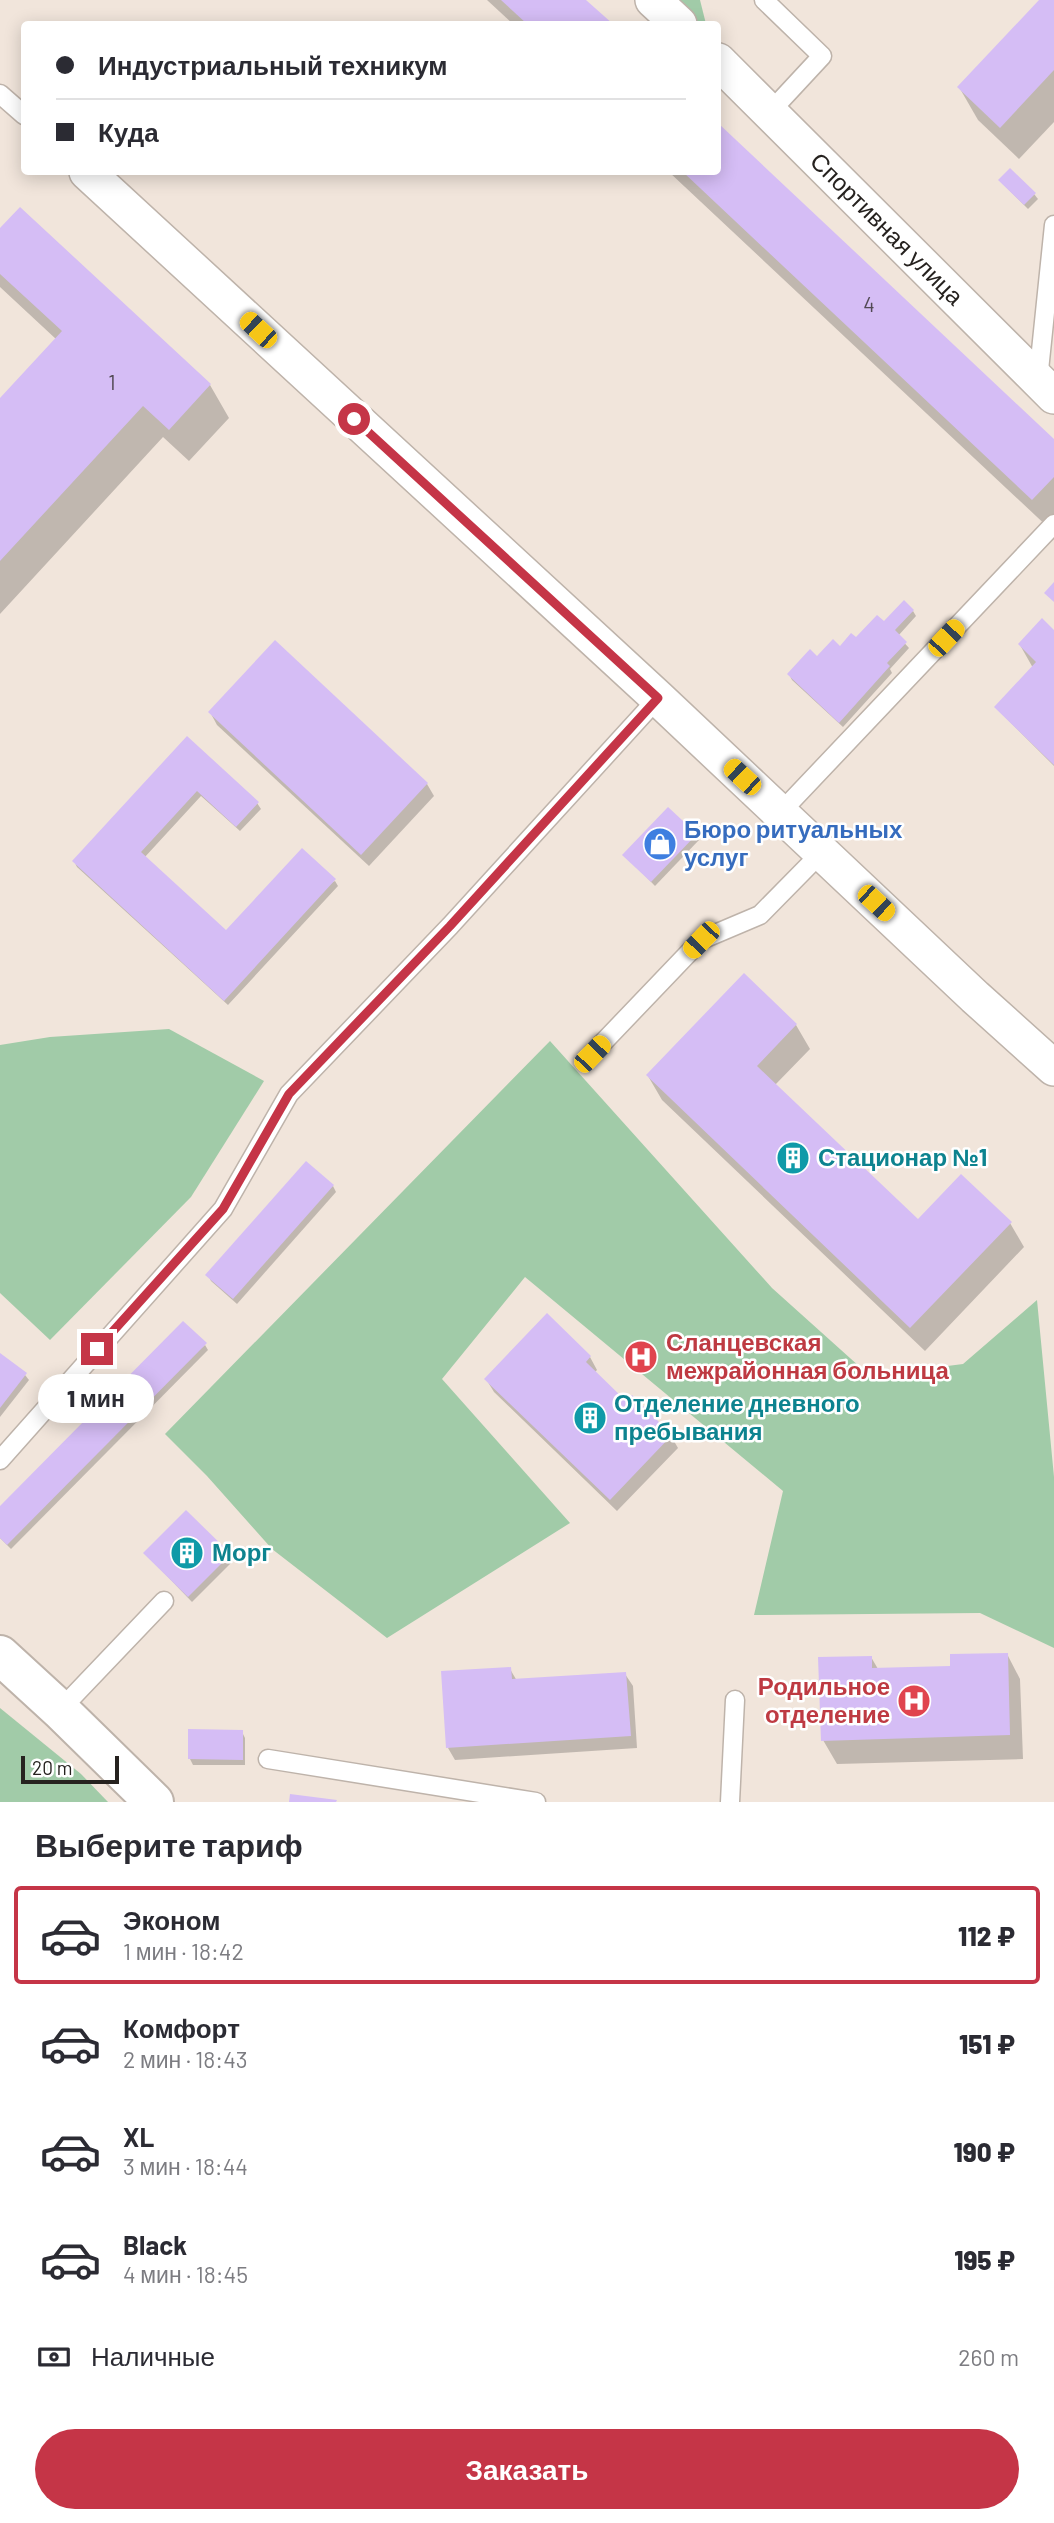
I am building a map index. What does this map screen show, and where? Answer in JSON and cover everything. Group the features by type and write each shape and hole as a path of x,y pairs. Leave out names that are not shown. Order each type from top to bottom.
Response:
{"street":[{"path":"653,0 676,21"},
{"name":"Спортивная улица","path":"721,64 1049,380"},
{"path":"90,175 658,698 1054,1068"},
{"path":"0,1655 61,1710 154,1802"}],"lane":[{"path":"764,0 822,56 770,111"},
{"path":"0,94 21,112"},
{"path":"1049,380 1054,225"},
{"path":"780,813 1054,524"},
{"path":"0,1460 223,1209 289,1094 450,926 658,698"},
{"path":"592,1054 701,940 760,915 822,852"},
{"path":"61,1710 164,1601"},
{"path":"730,1802 735,1700"},
{"path":"268,1759 536,1802"}],"green space":[{"path":"674,0 700,0 705,21 697,21"},
{"path":"169,1029 264,1081 191,1197 50,1340 0,1293 0,1045 50,1037"},
{"path":"550,1041 772,1288 870,1376 963,1364 1037,1300 1054,1477 1054,1648 980,1613 754,1615 783,1491 525,1277 442,1379 570,1523 387,1638 272,1549 207,1476 165,1434"},
{"path":"0,1708 81,1774 108,1802 0,1802"}],"building":[{"path":"501,0 586,0 610,21 524,21"},
{"path":"1039,0 1054,0 1054,70 1000,128 957,87"},
{"path":"721,126 1054,439 1054,477 1032,500 686,175 721,175"},
{"path":"1010,168 1036,193 1024,205 998,180"},
{"path":"20,207 211,384 169,430 143,406 0,561 0,398 62,331 0,274 0,228"},
{"path":"1054,582 1054,602 1044,593"},
{"path":"904,600 914,610 895,630 907,642 887,663 890,666 839,723 787,674 810,649 817,656 833,639 840,646 851,633 856,637 877,615 884,621"},
{"path":"1042,618 1054,630 1054,765 994,707 1036,662 1018,644"},
{"path":"275,640 428,783 361,855 208,712"},
{"path":"187,736 259,802 236,827 197,791 141,852 226,930 302,848 336,879 224,1001 72,861"},
{"name":"Бюро ритуальных услуг","path":"668,807 697,834 651,882 622,855"},
{"name":"Стационар №1","path":"744,973 797,1024 757,1066 918,1219 961,1174 1012,1222 910,1328 646,1075"},
{"path":"306,1161 334,1185 233,1299 205,1275"},
{"name":"Отделение дневного пребывания","path":"547,1313 591,1356 586,1362 626,1401 632,1395 672,1435 610,1500 484,1379"},
{"path":"183,1321 207,1343 7,1545 0,1538 0,1506"},
{"path":"0,1353 27,1373 0,1408"},
{"name":"Морг","path":"186,1510 231,1554 188,1597 143,1553"},
{"name":"Родильное отделение","path":"1008,1653 1010,1735 821,1741 818,1657 872,1656 872,1668 950,1666 950,1654"},
{"path":"511,1667 512,1679 626,1672 631,1736 446,1748 441,1671"},
{"path":"188,1729 243,1730 243,1760 188,1759"},
{"path":"290,1794 337,1800 289,1802"}],"place":[{"name":"Бюро ритуальных услуг","path":"660,844"},
{"name":"Стационар №1","path":"793,1158"},
{"name":"Сланцевская межрайонная больница","path":"641,1357"},
{"name":"Отделение дневного пребывания","path":"590,1418"},
{"name":"Морг","path":"187,1553"},
{"name":"Родильное отделение","path":"914,1701"}],"route":[{"path":"97,1349 223,1209 289,1094 450,926 658,698 354,419"}]}
